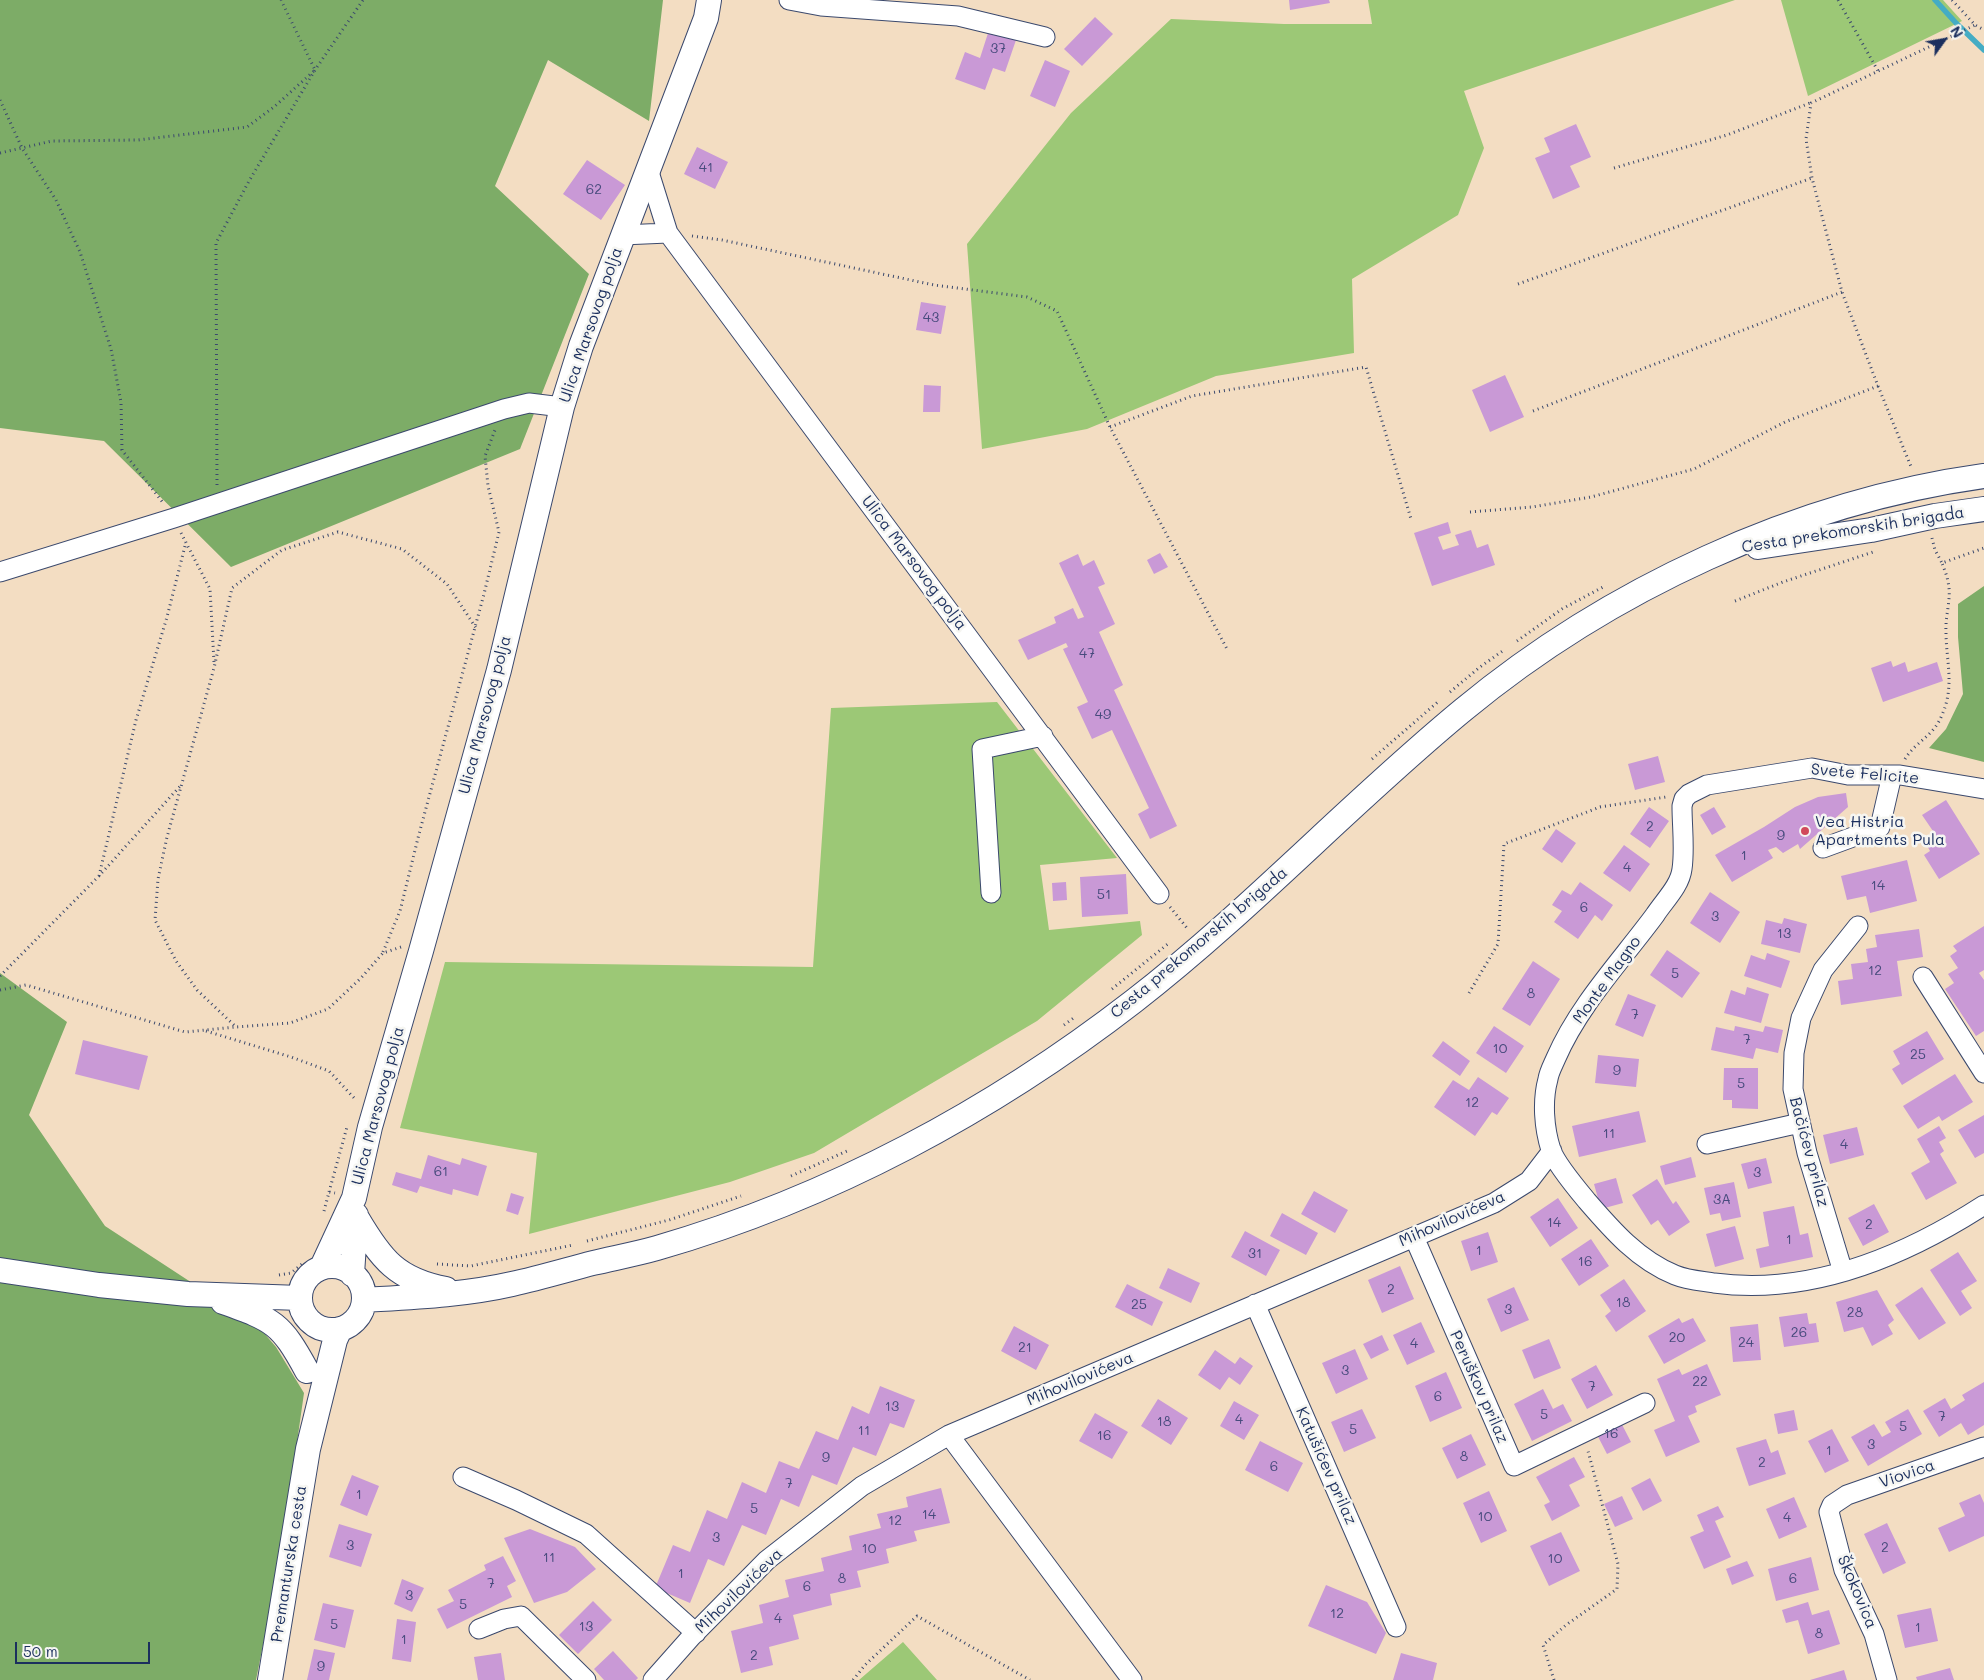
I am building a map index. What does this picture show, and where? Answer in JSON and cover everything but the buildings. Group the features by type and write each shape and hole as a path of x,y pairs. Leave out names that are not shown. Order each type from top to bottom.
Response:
{"main road":[{"name":"Ulica Marsovog polja","path":"352,1274 356,1208 370,1126 499,670 562,407 581,346 622,235 706,18 709,0"},
{"name":"Cesta prekomorskih brigada","path":"364,1300 463,1292 509,1285 658,1248 771,1209 841,1180 894,1155 967,1114 1054,1060 1137,999 1201,945 1448,723 1534,656 1589,620 1722,552 1763,535 1841,508 1930,486 1984,476"},
{"name":"Cesta prekomorskih brigada","path":"1722,552 1853,533 1935,516 1984,509"},
{"name":"Ulica Marsovog polja","path":"314,1265 356,1208"},
{"path":"356,1208 375,1247 393,1268 417,1282 463,1292"},
{"path":"314,1265 340,1267 352,1274 361,1285 364,1300 361,1312 355,1320 340,1329 328,1330 311,1323 302,1310 300,1298 306,1279 315,1271 314,1265"},
{"path":"0,1270 98,1284 205,1295 300,1298"},
{"path":"205,1295 259,1315 274,1324 288,1339 307,1371"},
{"name":"Premanturska cesta","path":"308,1449 305,1413 311,1323"},
{"name":"Premanturska cesta","path":"270,1680 308,1449 335,1340 340,1329"}],"street":[{"path":"789,0 821,6 958,16 1045,37"},
{"name":"Ulica Marsovog polja","path":"648,169 668,233 1159,894"},
{"name":"Ulica Marsovog polja","path":"622,235 668,233"},
{"path":"0,572 174,518 504,409 529,403 562,407"},
{"path":"991,893 982,749 1042,736"},
{"name":"Svete Felicite","path":"1689,794 1706,785 1812,768 1848,775 1896,775 1984,789"},
{"path":"1823,848 1880,827 1896,775"},
{"name":"Monte Magno","path":"1689,794 1684,799 1682,806 1682,870 1677,884 1585,1006 1563,1043 1548,1078 1545,1114 1552,1151 1577,1190 1610,1228 1630,1248 1645,1258 1676,1276 1732,1285 1794,1282 1843,1272 1886,1258 1948,1229 1984,1205"},
{"name":"Bačićev prilaz","path":"1843,1272 1807,1153 1800,1122 1793,1089 1794,1053 1801,1018 1823,970 1858,926"},
{"path":"1923,976 1984,1074"},
{"path":"1707,1144 1800,1122"},
{"name":"Mihovilovićeva","path":"653,1680 696,1632 767,1560 862,1486 949,1435 1494,1203 1529,1181 1552,1151"},
{"name":"Peruškov prilaz","path":"1414,1237 1514,1466 1583,1433"},
{"name":"Katušićev prilaz","path":"1255,1304 1396,1628"},
{"path":"1583,1433 1644,1403"},
{"path":"949,1435 1132,1680"},
{"name":"Viovica","path":"1832,1505 1847,1495 1984,1447"},
{"path":"463,1477 586,1534 696,1632"},
{"name":"Škokovica","path":"1832,1505 1829,1512 1844,1570 1874,1634 1887,1680"},
{"path":"479,1629 504,1619 521,1616 586,1680"}],"path":[{"path":"281,0 315,70"},
{"path":"217,504 216,243 249,181 315,70 363,0"},
{"path":"1838,0 1878,71"},
{"path":"1952,0 1975,25 1984,30"},
{"path":"1614,168 1728,135 1811,103 1975,25"},
{"path":"0,153 52,142 138,140 247,127 274,107 315,70"},
{"path":"0,100 22,148 56,200 80,252 111,348 121,402 122,450 174,518 210,589 214,668"},
{"path":"1811,103 1806,138 1812,178 1842,292 1912,469"},
{"path":"1518,284 1812,178"},
{"path":"668,233 722,240 934,285 1027,297 1057,311 1110,426 1228,651"},
{"path":"1533,411 1842,292"},
{"path":"1110,426 1192,396 1366,367 1410,519"},
{"path":"1470,512 1532,507 1591,498 1694,469 1785,422 1878,386"},
{"path":"0,990 26,986 185,1032 290,1023 328,1009 361,978 382,953 400,911 419,834 476,628 499,532 488,486 485,456 504,409"},
{"path":"236,1027 197,990 176,961 155,920 158,880 167,837 214,668 232,588 282,550 338,532 402,549 447,584 476,628"},
{"path":"1924,540 1941,536"},
{"path":"1896,775 1908,754 1938,724 1948,696 1950,670 1946,630 1949,583 1932,538"},
{"path":"99,876 136,720 167,617 186,542"},
{"path":"1942,563 1984,548"},
{"path":"1734,601 1783,582 1881,549"},
{"path":"0,976 99,876 183,783"},
{"path":"1469,994 1498,944 1504,844 1600,808 1689,794"},
{"path":"1159,894 1187,928"},
{"path":"382,953 403,947 421,951"},
{"path":"203,1030 291,1057 329,1071 355,1099"},
{"path":"322,1218 329,1192 356,1208"},
{"path":"271,1276 291,1273 314,1265"},
{"path":"1554,1680 1544,1645 1566,1625 1617,1589 1618,1564 1583,1433"},
{"path":"853,1680 865,1665 917,1616 1030,1680"}],"green space":[{"path":"0,0 663,0 649,121 548,60 495,186 589,274 520,449 231,567 104,441 0,428"},
{"path":"1368,0 1735,0 1464,91 1484,148 1458,215 1352,279 1354,353 1216,376 1087,429 982,449 967,244 1071,113 1171,19 1284,24 1372,24"},
{"path":"1781,0 1943,0 1962,21 1808,96"},
{"path":"1984,586 1984,762 1929,748 1946,729 1963,694 1958,637 1958,604"},
{"path":"997,702 1117,858 1040,865 1049,930 1140,921 1142,935 1037,1021 814,1153 730,1182 529,1234 537,1153 400,1128 445,962 813,967 831,708"},
{"path":"0,973 67,1022 29,1115 105,1226 258,1326 276,1347 304,1393 281,1555 256,1680 0,1680"},
{"path":"903,1642 937,1680 859,1680"}],"waterway":[{"path":"1935,0 1984,50"}],"place":[{"name":"Vea Histria Apartments Pula","path":"1805,831"}]}
